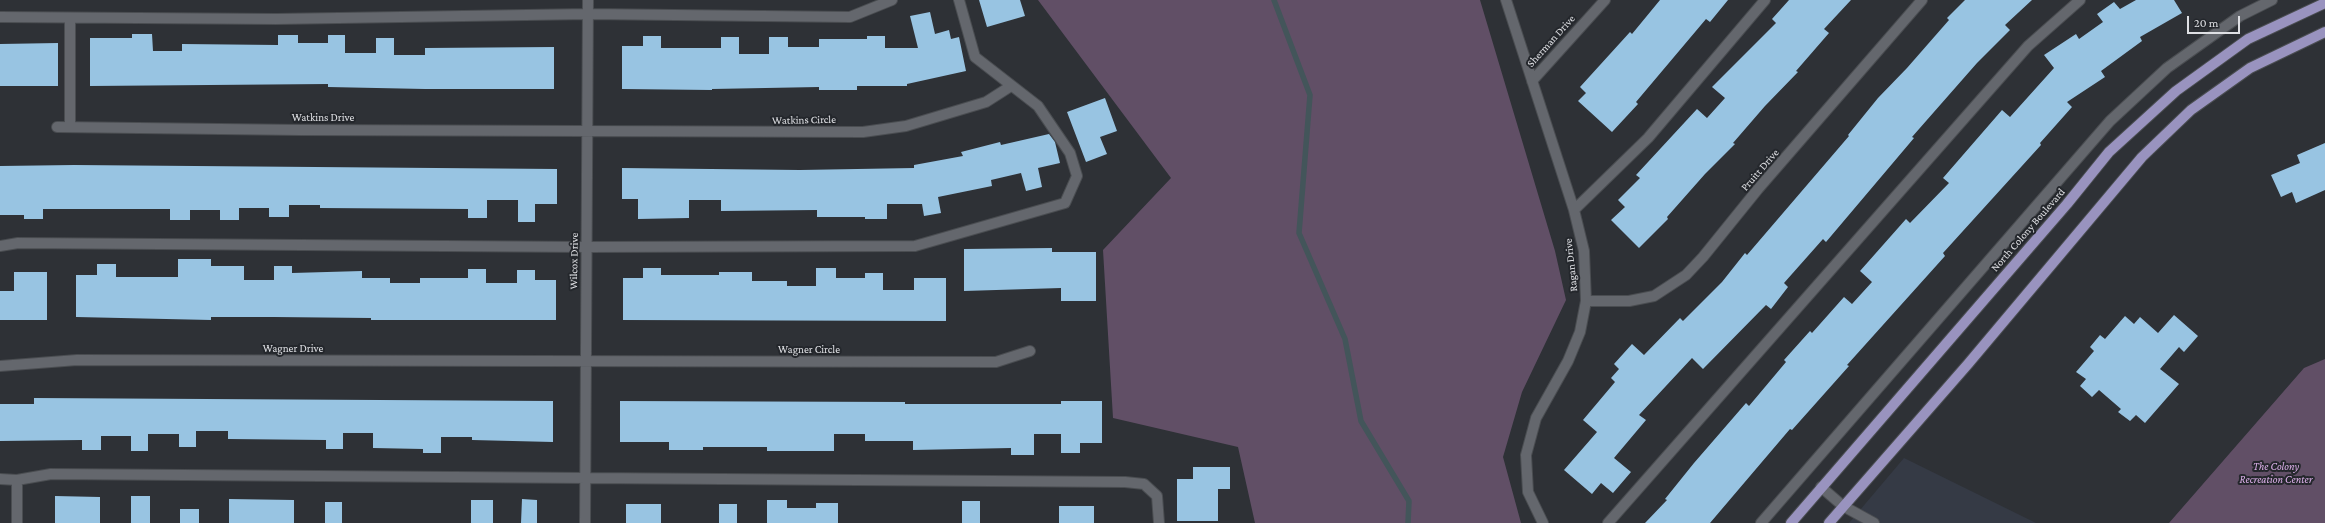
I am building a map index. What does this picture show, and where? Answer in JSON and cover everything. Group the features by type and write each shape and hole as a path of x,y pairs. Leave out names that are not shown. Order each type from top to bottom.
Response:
{"main road":[{"name":"North Colony Boulevard","path":"1791,523 2067,204 2109,152 2176,91 2248,39 2325,3"},
{"path":"1829,523 1842,506 1968,364 2142,157 2191,110 2250,68 2325,32"}],"street":[{"name":"Wilcox Drive","path":"585,523 588,0"},
{"path":"0,17 276,19 588,14 850,17 892,0"},
{"path":"0,246 18,243 586,247 915,246 1065,203 1077,176 1070,153 1038,106 975,57 959,0"},
{"name":"Ragan Drive","path":"1506,0 1574,210 1584,250 1586,301 1580,332 1568,361 1536,418 1526,455 1528,492 1543,523"},
{"name":"Sherman Drive","path":"1532,81 1605,0"},
{"path":"1574,210 1648,138 1765,0"},
{"name":"Pruitt Drive","path":"1586,301 1629,301 1654,296 1686,275 1703,257 1758,189 1922,0"},
{"path":"1608,523 2028,46 2080,0"},
{"path":"1761,523 2110,121 2167,68 2240,16 2272,0"},
{"path":"70,18 70,127"},
{"name":"Watkins Circle","path":"588,131 863,132 906,126 986,102 1011,86"},
{"name":"Watkins Drive","path":"57,127 588,131"},
{"name":"Wagner Circle","path":"586,363 996,362 1030,351"},
{"name":"Wagner Drive","path":"0,366 77,360 586,363"},
{"path":"0,478 17,480 51,474 1125,482 1144,484 1157,496 1159,523"},
{"path":"17,480 17,523"},
{"path":"1821,487 1842,506 1874,523"}],"shaded area":[{"path":"1904,458 2036,523 1849,523"}],"green space":[{"path":"1038,0 1480,0 1555,251 1566,300 1522,392 1503,457 1521,523 1255,523 1238,447 1113,418 1103,250 1171,178"},
{"name":"The Colony Recreation Center","path":"2325,359 2325,523 2169,523 2304,368"}],"building":[{"path":"979,0 1020,0 1025,16 987,27"},
{"path":"1660,0 1728,0 1710,22 1706,19 1636,102 1638,104 1612,132 1578,101 1586,93 1580,87 1630,32 1632,34"},
{"path":"1789,0 1851,0 1824,29 1829,33 1796,71 1798,72 1765,106 1733,143 1735,144 1705,174 1667,217 1668,219 1639,248 1611,220 1625,207 1618,200 1640,178 1636,175 1697,109 1707,118 1725,98 1712,87 1776,23 1772,19"},
{"path":"1965,0 2032,0 2005,25 2010,30 1977,63 1912,137 1914,138 1826,242 1823,239 1784,283 1788,287 1771,309 1766,305 1703,369 1692,358 1639,415 1646,420 1614,458 1631,472 1613,493 1601,483 1592,494 1564,470 1597,432 1583,420 1615,382 1611,378 1619,369 1614,364 1632,344 1644,355 1680,318 1683,321 1722,282 1745,253 1747,255 1849,136 1848,135 1878,98 1907,68 1949,20 1947,18"},
{"path":"2136,0 2174,0 2182,13 2140,37 2142,41 2101,71 2105,77 2067,102 2072,107 2040,143 2041,145 1943,253 1945,256 1847,365 1849,366 1792,430 1790,429 1710,523 1645,523 1667,500 1665,499 1694,463 1746,403 1749,406 1786,362 1784,360 1810,331 1812,333 1844,297 1852,304 1872,282 1860,271 1906,219 1910,223 1949,183 1943,178 2002,110 2010,117 2054,68 2044,55 2076,34 2079,39 2103,22 2097,14 2114,2 2120,9"},
{"path":"930,12 935,34 949,30 951,39 959,37 966,71 907,84 907,86 857,86 857,90 819,90 819,87 712,90 622,89 622,46 643,46 643,36 661,36 661,48 721,48 721,37 739,37 739,54 769,54 769,37 788,37 788,47 819,47 819,39 867,39 867,36 885,36 885,48 918,48 910,16"},
{"path":"132,34 152,34 153,51 182,51 182,44 278,45 278,35 298,35 298,43 328,43 328,35 345,35 345,53 376,53 376,38 394,38 394,55 425,55 425,48 554,47 554,89 328,87 328,84 90,86 90,38 132,38"},
{"path":"58,43 58,86 0,86 0,44"},
{"path":"1105,98 1117,131 1100,137 1107,154 1086,162 1067,112"},
{"path":"1049,134 1055,142 1060,163 1038,168 1042,187 1026,191 1021,173 991,180 992,186 938,197 941,213 924,216 922,204 887,204 887,219 865,219 865,217 817,217 817,210 721,211 721,200 689,200 689,218 638,219 638,199 622,199 622,168 800,170 914,168 914,165 963,156 961,152 1000,142 1001,145"},
{"path":"2325,143 2325,190 2296,203 2292,192 2281,197 2271,175 2300,163 2297,155"},
{"path":"74,165 557,169 557,204 535,204 535,222 518,222 518,200 487,200 487,218 468,218 468,209 320,208 320,205 289,205 289,217 269,217 269,208 239,208 239,220 220,220 220,210 190,210 190,220 170,220 170,209 43,209 43,219 24,219 24,215 0,215 0,166"},
{"path":"1052,248 1052,252 1096,252 1096,301 1061,301 1061,288 964,291 964,249"},
{"path":"178,259 211,259 211,266 244,266 244,280 274,280 274,266 292,266 292,273 362,271 362,278 390,278 390,283 420,283 420,278 468,278 468,269 486,269 486,283 517,283 517,270 535,270 535,280 556,280 556,320 371,320 371,318 211,317 211,320 76,317 76,275 97,275 97,264 116,264 116,277 178,277"},
{"path":"643,268 661,268 661,275 719,275 719,272 752,272 752,281 787,281 787,286 816,286 816,268 836,268 836,278 865,278 865,273 883,273 883,290 914,290 914,278 946,278 946,321 623,320 623,278 643,278"},
{"path":"14,272 47,272 47,320 0,320 0,291 14,291"},
{"path":"2174,315 2198,336 2184,352 2179,347 2160,369 2179,384 2145,423 2136,415 2130,421 2118,412 2121,409 2099,390 2092,397 2080,386 2086,379 2076,372 2094,351 2090,347 2100,335 2105,339 2125,316 2134,324 2140,317 2158,333"},
{"path":"34,398 553,401 553,442 472,440 472,437 441,437 441,453 423,453 423,449 373,448 373,433 343,433 343,449 326,449 326,440 228,439 228,431 196,431 196,447 179,447 179,434 148,434 148,451 131,451 131,436 101,436 101,450 82,450 82,440 0,441 0,404 34,404"},
{"path":"620,401 1061,404 1061,401 1102,401 1102,443 1080,443 1080,453 1061,453 1061,434 1034,434 1034,455 1011,455 1011,448 913,450 913,441 865,441 865,434 834,434 834,451 767,451 767,447 703,447 703,450 669,450 669,442 620,442"},
{"path":"1193,467 1230,467 1230,489 1218,489 1218,521 1177,521 1177,479 1193,479"},
{"path":"55,496 100,497 100,523 55,523"},
{"path":"131,496 150,496 150,523 131,523"},
{"path":"229,499 294,500 294,523 229,523"},
{"path":"522,499 537,500 537,523 521,523"},
{"path":"471,500 493,500 493,523 471,523"},
{"path":"767,500 787,500 787,508 816,508 816,503 838,503 838,523 767,523"},
{"path":"962,501 980,501 980,523 962,523"},
{"path":"325,502 342,502 342,523 325,523"},
{"path":"626,504 661,504 661,523 626,523"},
{"path":"719,504 737,504 737,523 719,523"},
{"path":"1059,506 1094,506 1094,523 1059,523"},
{"path":"180,509 199,509 199,523 180,523"}],"waterway":[{"path":"1274,0 1310,95 1299,233 1345,339 1361,421 1409,501 1408,523"}]}
